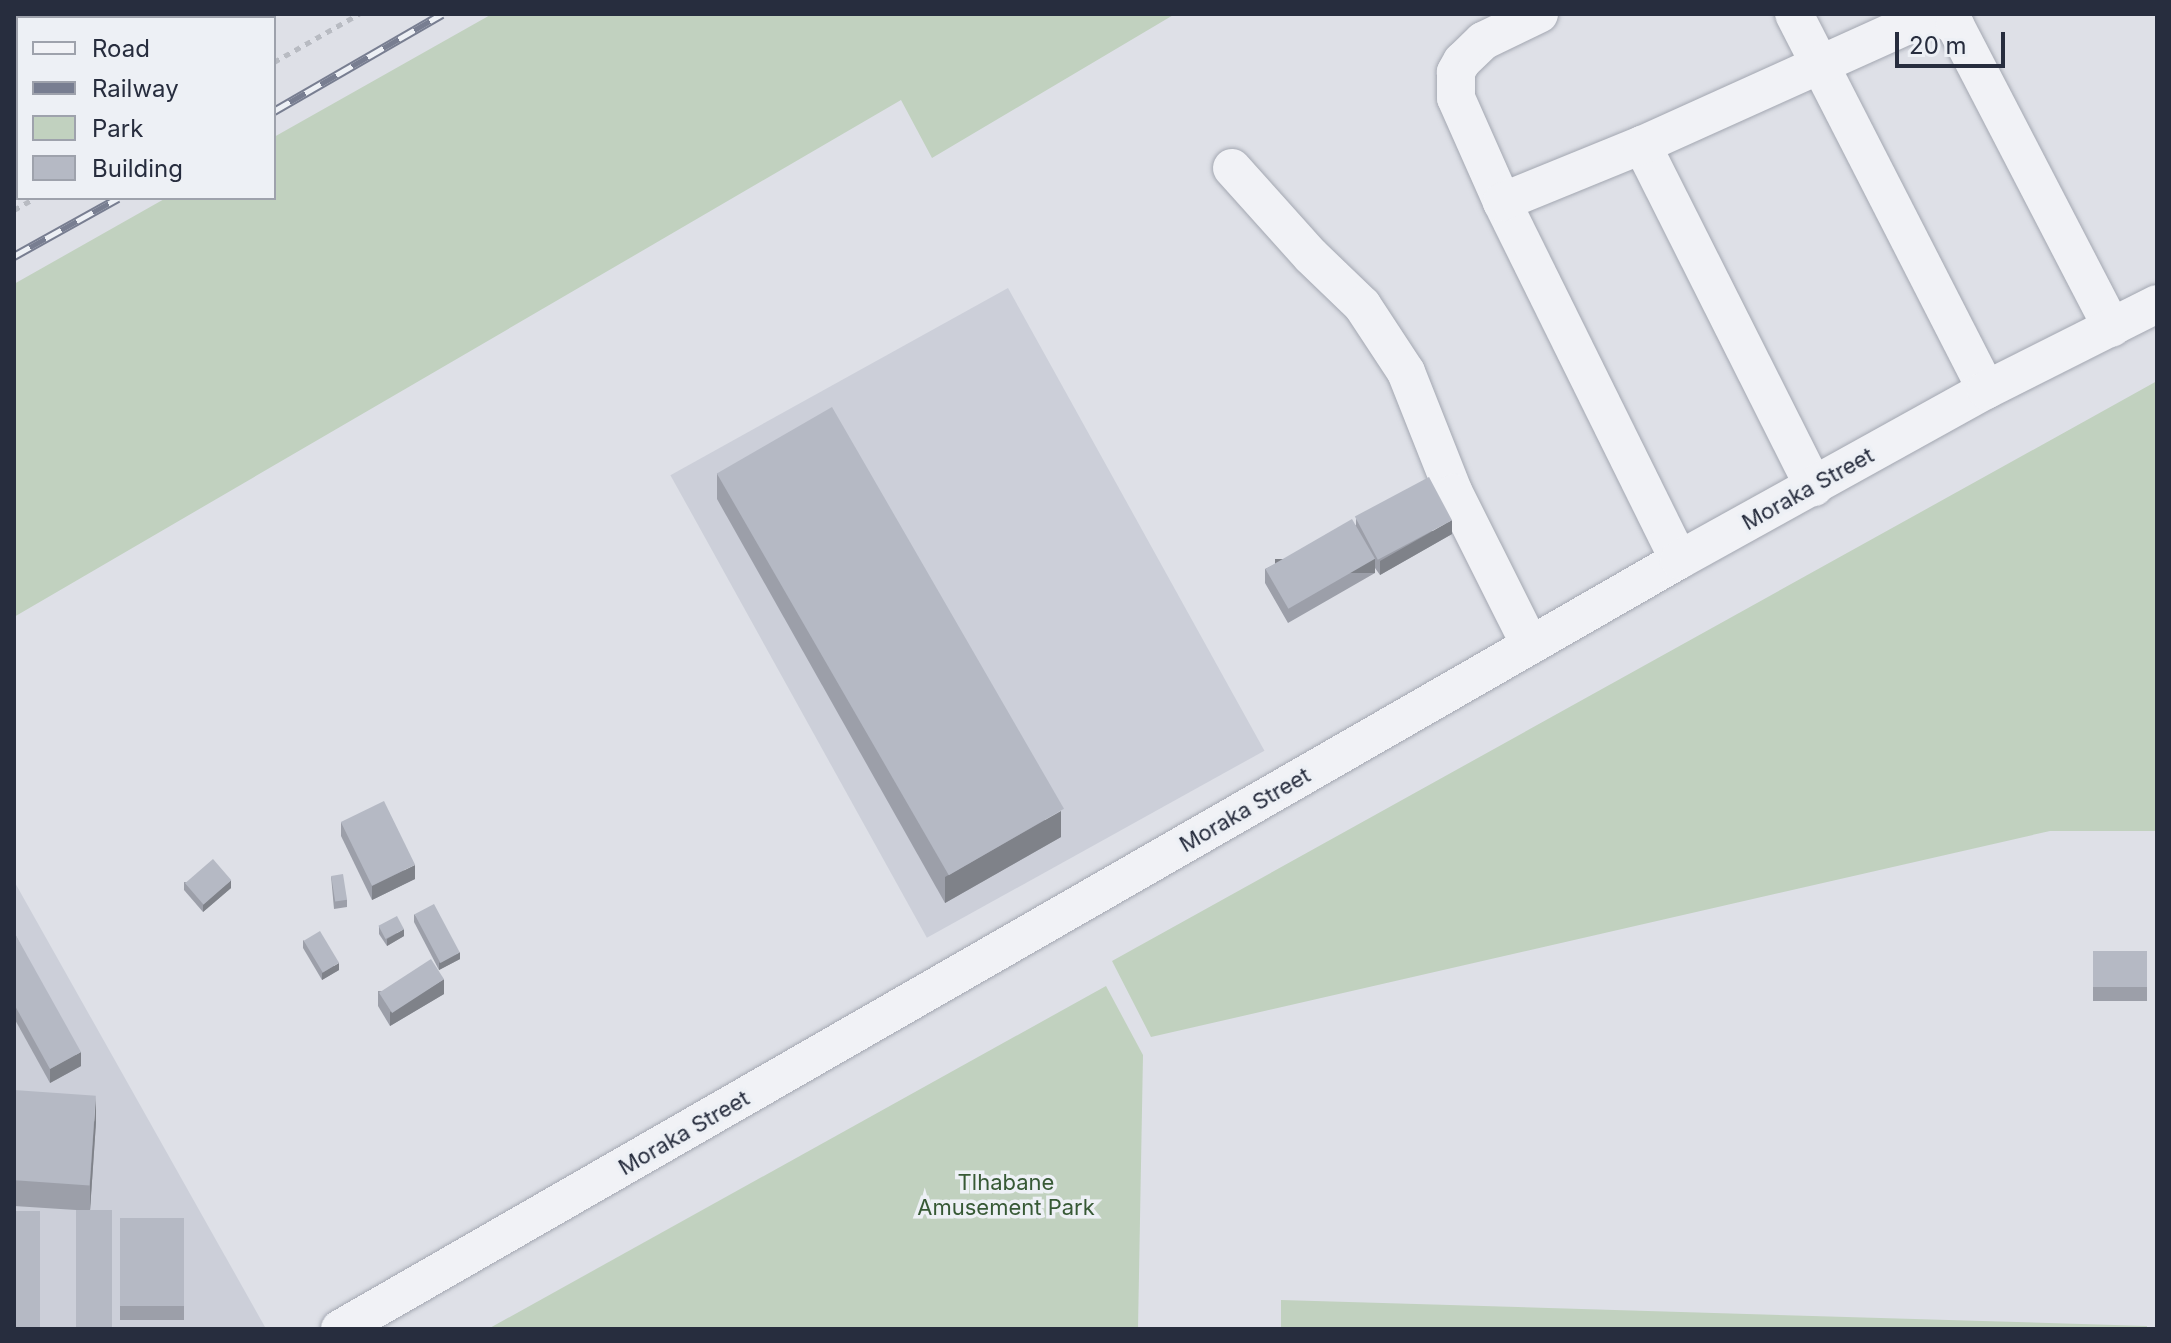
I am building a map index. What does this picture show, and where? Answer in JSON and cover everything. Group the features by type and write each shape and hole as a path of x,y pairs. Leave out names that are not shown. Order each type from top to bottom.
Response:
{"street":[{"path":"1539,14 1483,41 1456,72 1456,98 1502,202 1679,560"},
{"path":"1794,14 1986,390"},
{"path":"1502,202 1642,145 1923,20 1938,17 1955,25 2112,328"},
{"path":"1642,145 1814,487"},
{"path":"1232,168 1311,256 1362,305 1406,372 1454,493 1530,645"},
{"name":"Moraka Street","path":"364,1323 1679,560 1986,390 2157,304"}],"path":[{"path":"276,61 359,14"},
{"path":"14,210 32,200"}],"shaded area":[{"path":"14,14 107,14 16,16 14,67"},
{"path":"1008,288 1264,751 927,938 670,475"},
{"path":"14,881 265,1327 14,1329"}],"green space":[{"path":"492,14 1175,14 932,158 901,100 14,617 14,284 162,200 276,200 276,136"},
{"path":"2157,381 2157,831 2050,831 1151,1037 1112,961"},
{"name":"Tlhabane Amusement Park","path":"1106,986 1143,1055 1138,1329 488,1329"},
{"path":"1281,1300 2147,1326 2147,1329 1281,1329"}],"building":[{"path":"832,407 1064,809 949,875 717,474"},
{"path":"1429,477 1452,520 1378,560 1355,516"},
{"path":"1352,519 1375,559 1288,609 1265,569"},
{"path":"384,801 415,865 372,886 341,822"},
{"path":"213,859 231,880 203,904 185,883"},
{"path":"343,874 347,900 335,902 331,876"},
{"path":"434,904 460,953 440,963 415,914"},
{"path":"397,916 404,929 386,939 378,926"},
{"path":"320,931 339,963 323,973 304,941"},
{"path":"14,932 81,1052 50,1069 14,1004"},
{"path":"2093,951 2147,951 2147,987 2093,987"},
{"path":"431,959 444,979 392,1013 379,993"},
{"path":"14,1090 96,1096 90,1186 14,1180"},
{"path":"76,1210 112,1210 112,1327 76,1327"},
{"path":"14,1211 40,1211 40,1329 14,1329"},
{"path":"120,1218 184,1218 184,1306 120,1306"}],"railway":[{"path":"276,110 442,14"},
{"path":"14,256 114,200"}]}
